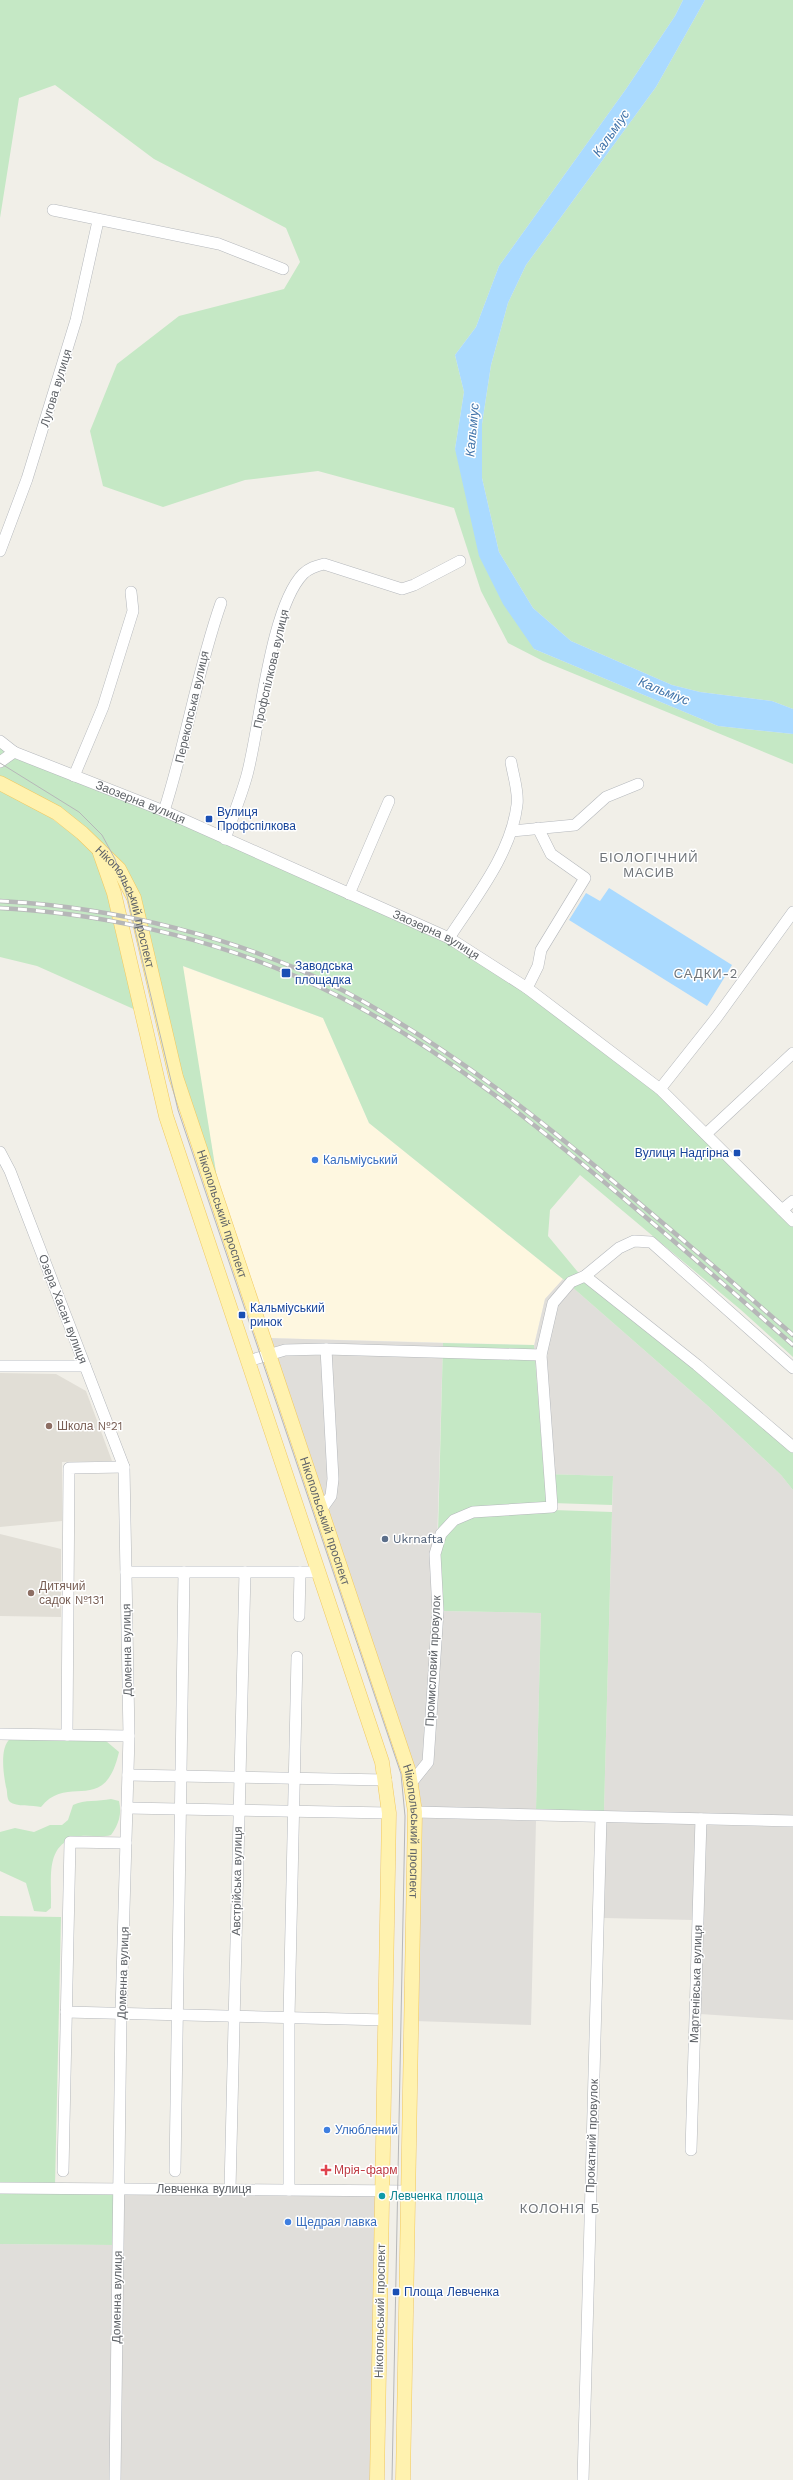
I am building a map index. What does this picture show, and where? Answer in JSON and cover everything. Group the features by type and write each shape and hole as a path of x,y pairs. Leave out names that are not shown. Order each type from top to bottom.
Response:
{"main road":[{"path":"0,783 61,816 99,849"},
{"name":"Нікопольський проспект","path":"99,849 119,869 134,898 176,1077 412,1782 415,1812 402,2480"},
{"name":"Нікопольський проспект","path":"99,849 114,893 166,1116 382,1762 386,1780 390,1813 377,2480"},
{"path":"319,1572 342,1572"}],"street":[{"path":"53,210 98,221 219,244 283,269"},
{"name":"Лугова вулиця","path":"0,551 32,464 76,320 98,221"},
{"name":"Профспілкова вулиця","path":"225,839 247,776 276,638 288,599 302,575 312,567 324,564 402,589 414,585 460,560"},
{"path":"74,776 103,706 133,611 131,592"},
{"name":"Перекопська вулиця","path":"164,811 179,764 206,646 221,603"},
{"name":"Заозерна вулиця","path":"0,741 14,752 164,811 449,938 527,988 660,1089 793,1221"},
{"path":"0,762 14,752"},
{"path":"449,938 486,883 512,831 518,803 511,762"},
{"path":"512,831 575,825 606,797 638,784"},
{"path":"349,894 389,801"},
{"path":"527,988 538,966 542,950 585,878 551,854 538,828"},
{"path":"660,1089 717,1017 793,912"},
{"path":"706,1134 793,1053"},
{"name":"Озера Хасан вулиця","path":"0,1152 10,1171 124,1467"},
{"path":"782,1210 793,1201"},
{"path":"248,1361 294,1348 541,1355 553,1303 571,1282 585,1276 619,1248 634,1240 651,1242 793,1368"},
{"path":"585,1276 697,1365 793,1447"},
{"path":"321,1510 331,1496 333,1479 326,1349"},
{"name":"Промисловий провулок","path":"412,1782 428,1762 438,1611 435,1554 442,1534 454,1520 473,1512 552,1507 541,1355"},
{"path":"0,1366 85,1366"},
{"path":"67,1735 69,1468 124,1467"},
{"name":"Доменна вулиця","path":"114,2480 121,2013 129,1736 124,1467"},
{"path":"126,1572 319,1572"},
{"path":"175,2172 184,1572"},
{"name":"Австрійська вулиця","path":"230,2190 245,1572"},
{"path":"299,1616 300,1572"},
{"path":"289,2190 289,2017 292,1811 297,1657"},
{"path":"0,1734 129,1736"},
{"path":"128,1775 386,1780"},
{"path":"127,1808 390,1813"},
{"path":"415,1812 793,1821"},
{"name":"Прокатний провулок","path":"582,2480 601,1817"},
{"name":"Мартенівська вулиця","path":"691,2150 701,1819"},
{"path":"63,2171 70,1842 126,1843"},
{"path":"66,2012 386,2020"},
{"name":"Левченка вулиця","path":"0,2188 408,2191"}],"shaded area":[{"name":"Кальміуський","path":"182,966 323,1018 369,1123 563,1279 545,1299 534,1345 268,1338 220,1197"},
{"path":"563,1279 708,1406 781,1475 793,1490 793,1816 604,1811 613,1476 544,1474 534,1346 545,1299"},
{"path":"268,1338 443,1343 435,1611 424,1760 414,1772"},
{"name":"Школа №21","path":"0,1373 56,1374 86,1391 112,1461 62,1462 62,1521 0,1527"},
{"name":"Дитячий садок №131","path":"0,1534 61,1549 61,1617 0,1616"},
{"path":"442,1611 541,1613 536,1810 419,1807 416,1784 432,1764"},
{"path":"419,1818 536,1821 531,2025 415,2021"},
{"path":"606,1822 696,1824 693,1920 604,1918"},
{"path":"706,1825 793,1827 793,2020 700,2014"},
{"path":"122,2192 377,2194 372,2480 118,2480"},
{"path":"0,2244 114,2245 111,2480 0,2480"}],"green space":[{"path":"0,0 683,0 675,16 626,89 499,266 476,327 455,355 464,392 455,449 534,649 718,726 793,734 793,764 543,661 508,643 481,591 454,508 318,471 245,480 163,507 103,486 90,431 117,364 179,316 284,289 300,262 286,228 154,159 55,85 19,98 0,218"},
{"path":"705,0 793,0 793,709 772,701 700,692 672,685 571,641 533,608 499,552 482,478 482,424 491,365 508,303 526,265 656,87"},
{"path":"0,741 449,938 660,1089 793,1221 793,1357 741,1310 580,1175 550,1210 548,1236 582,1277 793,1450 793,1490 781,1475 708,1406 563,1279 369,1123 323,1018 183,966 220,1197 180,1076 138,898 95,844 0,781"},
{"path":"0,789 51,818 78,838 97,856 105,877 138,1011 37,966 0,957"},
{"path":"443,1343 534,1345 544,1474 613,1476 612,1505 552,1503 472,1508 438,1533"},
{"path":"553,1510 612,1512 604,1811 536,1810 541,1613 442,1611 438,1574 439,1552 445,1537 455,1526 469,1518 485,1514"},
{"path":"10,1739 106,1741 119,1752 112,1772 104,1783 95,1789 63,1793 52,1797 41,1807 20,1805 10,1802 5,1781 3,1760 5,1748"},
{"path":"111,1799 119,1801 120,1815 118,1823 111,1835 81,1836 69,1840 60,1846 52,1864 51,1908 46,1912 34,1911 26,1883 0,1871 0,1832 15,1828 34,1832 50,1825 62,1825 68,1820 73,1805 82,1802"},
{"path":"0,1916 61,1917 55,2186 0,2185"},
{"path":"0,2191 115,2192 114,2245 0,2244"}],"water":[{"name":"Кальміус","path":"683,0 705,0 656,87 526,265 508,303 491,365 482,424 482,478 499,552 533,608 571,641 672,685 700,692 772,701 793,709 793,734 718,726 534,649 503,604 479,556 455,449 464,392 455,355 476,327 499,266 626,89 675,16"},
{"path":"609,888 732,965 707,1006 569,920 586,893 600,901"}],"tram line":[{"path":"0,763 79,812 102,835 115,859 127,896 178,1110 401,1774 405,1816 392,2480"}],"railway":[{"path":"0,901 43,904 88,910 177,928 264,955 305,972 344,991 424,1038 463,1064 537,1119 574,1148 793,1335"},
{"path":"0,908 44,911 87,917 131,925 217,947 300,978 340,997 380,1019 419,1042 529,1121 635,1208 793,1345"}],"place":[{"name":"Вулиця Профспілкова","path":"209,819"},
{"name":"Заводська площадка","path":"286,973"},
{"name":"Вулиця Надгірна","path":"737,1153"},
{"name":"Кальміуський","path":"315,1160"},
{"name":"Кальміуський ринок","path":"242,1315"},
{"name":"Школа №21","path":"49,1426"},
{"name":"Ukrnafta","path":"385,1539"},
{"name":"Дитячий садок №131","path":"31,1593"},
{"name":"Улюблений","path":"327,2130"},
{"name":"Мрія-фарм","path":"326,2170"},
{"name":"Левченка площа","path":"382,2196"},
{"name":"Щедрая лавка","path":"288,2222"},
{"name":"Площа Левченка","path":"396,2292"}],"district":[{"name":"БІОЛОГІЧНИЙ МАСИВ","path":"649,864"},
{"name":"САДКИ-2","path":"706,973"},
{"name":"КОЛОНІЯ Б","path":"560,2208"}]}
